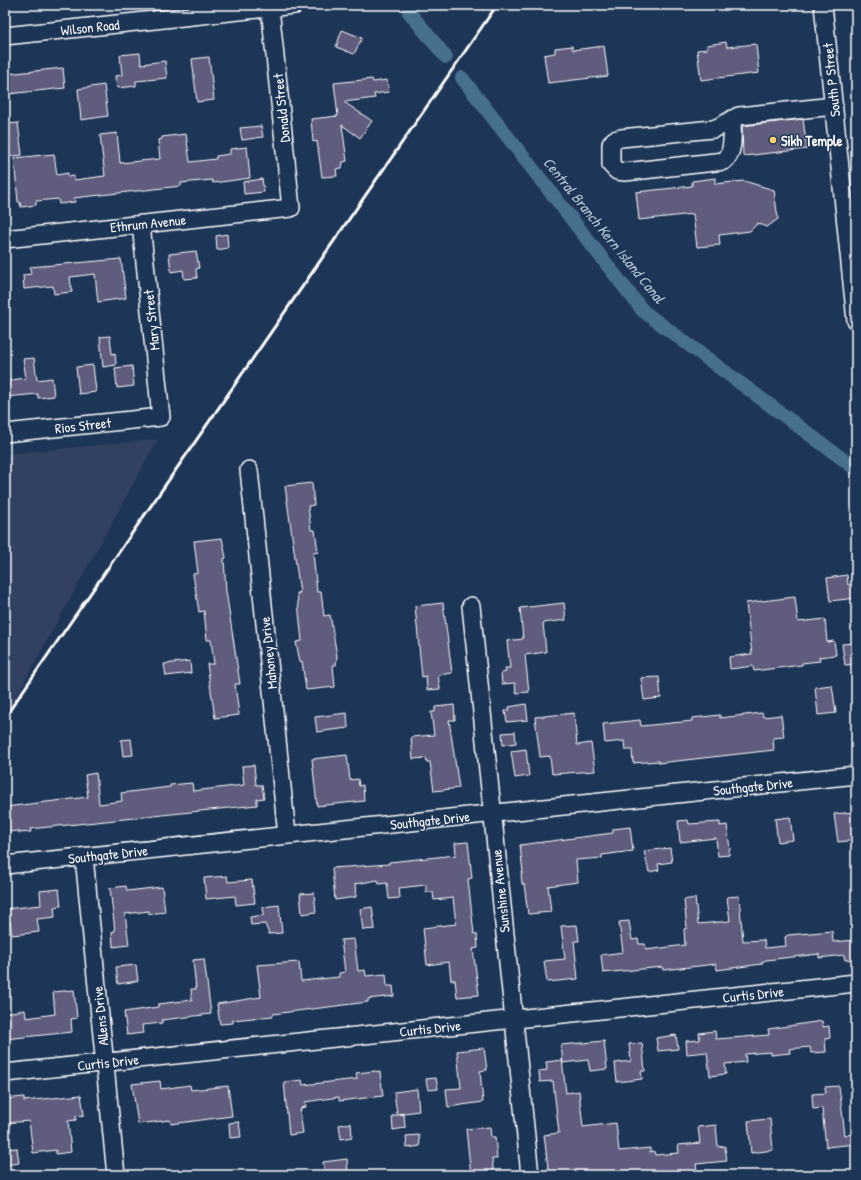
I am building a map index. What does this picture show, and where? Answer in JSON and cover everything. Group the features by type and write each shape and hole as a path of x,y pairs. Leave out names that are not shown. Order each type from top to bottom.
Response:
{"street":[{"name":"Wilson Road","path":"5,36 295,5"},
{"name":"South P Street","path":"823,5 856,321"},
{"name":"Donald Street","path":"270,8 291,208"},
{"path":"732,119 731,146 729,156 724,161 625,172 617,171 611,165 611,144 614,140 713,129 732,119 750,114 834,106"},
{"name":"Ethrum Avenue","path":"5,239 291,208"},
{"name":"Mary Street","path":"141,224 161,417"},
{"name":"Rios Street","path":"5,433 161,417"},
{"name":"Mahoney Drive","path":"249,470 287,835"},
{"name":"Sunshine Avenue","path":"471,606 530,1175"},
{"name":"Southgate Drive","path":"5,865 856,775"},
{"name":"Allens Drive","path":"84,857 116,1175"},
{"name":"Curtis Drive","path":"5,1074 856,983"}],"shaded area":[{"path":"158,439 5,717 5,454"}],"building":[{"path":"342,30 362,38 354,54 336,47"},
{"path":"726,42 727,47 756,44 759,73 701,80 697,50 707,49 707,45"},
{"path":"572,46 573,50 604,46 608,76 548,83 544,55 555,53 555,48"},
{"path":"140,53 141,64 165,61 167,78 136,81 136,86 117,88 115,76 122,75 120,55"},
{"path":"209,57 214,100 197,102 192,59"},
{"path":"63,68 65,88 8,94 6,74"},
{"path":"372,79 373,82 387,80 389,92 374,94 375,98 344,102 372,121 360,138 342,125 347,161 343,162 342,168 336,169 337,176 322,177 317,141 313,142 311,119 338,116 334,83"},
{"path":"104,85 108,116 81,120 78,89"},
{"name":"Sikh Temple","path":"803,119 807,149 743,156 742,126"},
{"path":"18,123 22,155 5,157 5,144 10,144 8,124"},
{"path":"261,126 263,137 242,140 240,128"},
{"path":"117,133 120,163 160,159 158,140 162,139 162,137 186,134 190,162 216,159 216,156 230,154 230,149 247,147 250,178 213,183 212,180 181,183 181,186 74,198 75,202 59,204 58,199 36,201 36,205 21,207 20,202 18,202 14,158 54,154 57,175 68,173 68,177 74,176 74,180 105,176 100,135"},
{"path":"715,178 715,184 744,181 774,190 778,219 767,227 758,223 750,231 719,235 720,245 697,247 693,214 639,220 636,192 692,186 692,181"},
{"path":"262,179 264,192 244,194 243,182"},
{"path":"227,234 228,248 217,250 216,236"},
{"path":"196,251 199,268 196,269 197,278 184,279 183,270 171,272 169,254"},
{"path":"121,259 126,298 98,302 95,274 70,277 72,292 54,294 53,286 24,289 23,275 31,274 30,267"},
{"path":"110,336 112,354 115,353 116,365 103,367 100,337"},
{"path":"34,358 37,380 52,378 54,396 38,398 38,394 5,397 5,385 10,384 10,380 26,378 23,359"},
{"path":"93,365 96,392 79,394 76,367"},
{"path":"132,366 134,386 117,388 115,368"},
{"path":"312,483 314,505 308,506 311,530 315,530 318,552 313,553 317,592 321,592 324,616 330,615 337,656 336,665 333,665 335,687 306,690 302,661 300,662 296,642 302,641 297,593 300,593 285,486"},
{"path":"222,538 226,558 224,559 226,591 240,684 235,684 239,715 215,718 207,664 214,664 211,640 207,640 204,611 199,612 193,574 198,573 194,541"},
{"path":"847,575 848,585 856,584 856,598 830,601 827,578"},
{"path":"795,597 798,622 825,619 827,642 834,641 836,655 819,657 820,661 802,663 802,665 754,671 753,666 730,669 729,657 752,654 746,603"},
{"path":"443,603 452,673 438,675 440,689 427,690 426,676 422,677 415,606"},
{"path":"564,603 566,620 543,623 546,652 525,655 529,692 516,693 515,683 502,684 501,673 506,672 505,668 510,668 507,641 523,639 520,608"},
{"path":"856,643 856,664 845,665 842,644"},
{"path":"190,661 191,673 166,676 164,664"},
{"path":"659,677 661,698 644,700 641,678"},
{"path":"832,685 836,713 818,715 815,687"},
{"path":"526,704 528,720 507,722 505,711 509,710 509,707"},
{"path":"454,705 455,720 449,720 459,788 434,791 430,762 427,762 426,758 413,759 411,737 434,735 431,712 435,712 435,707"},
{"path":"347,713 348,728 317,732 315,717"},
{"path":"574,713 577,745 591,743 595,771 552,774 550,756 540,757 535,717"},
{"path":"762,713 763,717 781,715 784,737 773,738 774,750 659,763 659,761 633,763 632,750 625,750 624,741 605,743 603,724 640,720 641,726 692,721 692,718 720,715 720,718"},
{"path":"515,732 516,743 503,745 502,733"},
{"path":"131,739 133,755 123,756 121,740"},
{"path":"526,749 529,776 515,778 511,751"},
{"path":"347,755 350,780 358,779 359,786 363,785 364,801 317,806 312,759"},
{"path":"254,765 256,785 262,785 264,798 257,799 257,805 30,829 31,832 5,832 5,807 88,797 85,775 96,773 99,804 122,801 121,793 170,787 170,785 192,783 193,791 244,785 242,766"},
{"path":"855,812 856,840 838,842 834,814"},
{"path":"790,817 793,840 778,842 775,819"},
{"path":"688,820 689,824 720,822 720,826 727,825 730,850 729,855 718,856 716,838 680,842 678,821"},
{"path":"630,827 633,851 602,855 602,858 576,860 578,882 548,886 551,912 528,914 524,884 522,884 521,873 523,873 520,845 613,833 613,829"},
{"path":"468,842 472,878 468,879 474,934 477,934 478,948 473,949 479,995 457,997 455,980 451,980 449,962 427,965 423,928 456,924 453,898 434,900 433,892 426,892 426,885 399,888 400,898 389,899 387,883 379,884 378,880 355,884 356,897 335,900 332,868 389,864 389,862 456,855 455,843"},
{"path":"670,848 672,862 658,864 659,870 649,872 644,851"},
{"path":"227,876 228,882 252,880 255,903 236,905 235,896 206,899 204,878"},
{"path":"126,886 127,891 162,887 165,912 149,914 149,911 125,914 129,945 113,947 112,932 115,931 110,888"},
{"path":"59,889 61,906 54,907 55,917 37,919 39,932 12,935 10,921 5,922 5,909 41,905 40,891"},
{"path":"314,893 316,912 302,914 300,894"},
{"path":"739,896 743,941 764,940 765,948 786,946 785,937 788,935 832,931 833,942 856,940 856,959 845,960 844,955 819,958 819,954 766,960 762,962 762,964 717,970 716,964 663,970 662,967 603,973 601,955 623,952 619,922 629,921 632,940 638,939 639,944 645,944 646,950 685,945 684,929 687,928 684,900 695,898 698,924 730,921 727,897"},
{"path":"279,905 282,933 269,934 265,924 251,925 250,917 264,915 263,907"},
{"path":"372,907 375,929 363,930 360,909"},
{"path":"577,925 579,941 574,941 578,979 547,982 544,961 565,959 561,926"},
{"path":"354,939 358,971 365,970 366,976 386,974 387,986 393,986 394,996 368,999 368,1002 273,1014 273,1016 233,1020 233,1023 220,1024 217,1004 261,997 257,965 299,962 301,981 339,977 339,973 345,972 341,940"},
{"path":"204,959 211,1014 162,1020 162,1023 142,1025 143,1033 127,1035 124,1012 158,1007 158,1004 192,1000 191,989 196,989 193,960"},
{"path":"136,965 138,981 118,984 116,967"},
{"path":"74,990 77,1018 71,1019 72,1032 5,1039 5,1013 25,1010 26,1018 55,1014 53,992"},
{"path":"822,1021 823,1027 829,1026 830,1038 825,1039 826,1052 811,1053 810,1047 789,1049 790,1053 771,1055 771,1052 745,1054 746,1062 725,1064 726,1074 710,1076 707,1052 687,1054 686,1041 700,1040 699,1033 715,1031 716,1039 769,1035 768,1029"},
{"path":"676,1035 678,1049 658,1051 656,1038"},
{"path":"604,1041 607,1069 590,1071 588,1060 563,1063 561,1045"},
{"path":"642,1043 645,1071 641,1071 642,1079 617,1082 615,1063 631,1061 629,1044"},
{"path":"484,1048 487,1070 480,1071 483,1102 448,1107 446,1089 461,1088 457,1051"},
{"path":"562,1060 566,1093 579,1091 583,1127 616,1123 619,1151 650,1148 650,1152 654,1151 655,1155 679,1153 678,1145 700,1143 698,1127 716,1125 718,1147 725,1146 727,1161 696,1164 697,1172 675,1175 602,1175 602,1172 577,1175 549,1175 544,1135 559,1133 553,1081 540,1082 539,1071 547,1070 546,1062"},
{"path":"375,1071 380,1072 383,1096 339,1101 339,1097 305,1102 306,1107 301,1108 300,1113 303,1133 289,1135 284,1082 302,1080 303,1085 357,1079 356,1073"},
{"path":"436,1078 438,1089 428,1090 426,1079"},
{"path":"160,1081 161,1089 190,1085 191,1090 228,1086 232,1116 171,1124 170,1120 138,1124 132,1084"},
{"path":"839,1086 845,1135 856,1134 856,1144 826,1147 822,1108 813,1109 812,1094 826,1093 825,1087"},
{"path":"417,1089 419,1111 397,1114 394,1092"},
{"path":"81,1095 84,1115 76,1116 76,1120 68,1121 71,1152 56,1154 56,1150 33,1153 29,1121 5,1123 5,1099 24,1097 24,1101"},
{"path":"404,1114 405,1128 393,1130 392,1116"},
{"path":"770,1119 773,1150 751,1153 748,1121"},
{"path":"239,1122 241,1137 230,1138 229,1123"},
{"path":"351,1123 352,1137 341,1139 339,1125"},
{"path":"490,1127 491,1137 495,1137 497,1159 492,1159 494,1175 471,1175 466,1129"},
{"path":"419,1135 420,1146 407,1148 406,1136"},
{"path":"17,1148 19,1163 5,1165 5,1149"},
{"path":"347,1159 348,1173 325,1175 323,1162"}],"waterway":[{"name":"Central Branch Kern Island Canal","path":"409,12 446,57"},
{"name":"Central Branch Kern Island Canal","path":"462,78 643,311 856,469"}],"railway":[{"path":"5,717 497,5"}],"place":[{"name":"Sikh Temple","path":"773,140"}]}
